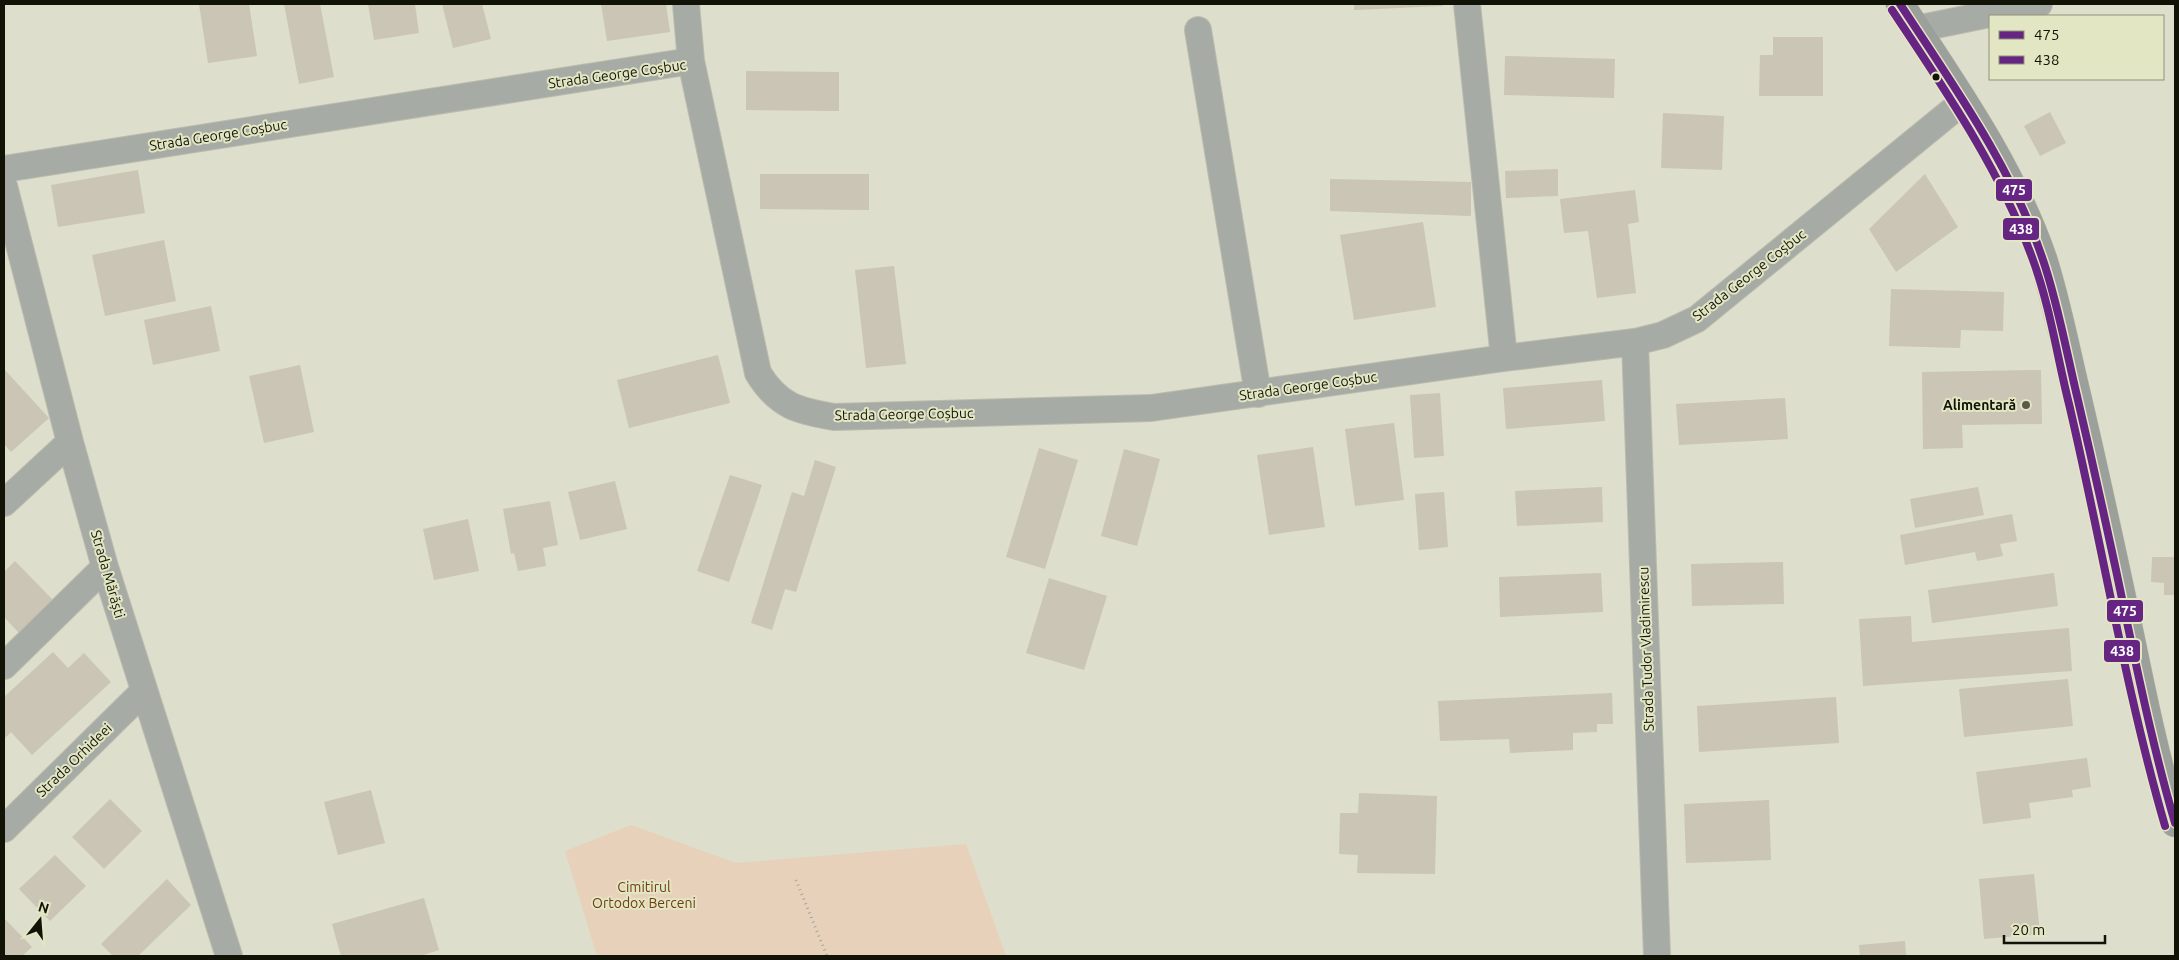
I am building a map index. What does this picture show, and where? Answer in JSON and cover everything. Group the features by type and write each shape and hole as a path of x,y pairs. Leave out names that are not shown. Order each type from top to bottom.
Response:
{"main road":[{"path":"1900,4 1964,101 2019,199 2042,258 2055,301 2091,456 2151,737 2175,820"}],"street":[{"path":"686,4 690,61"},
{"path":"1467,4 1504,358"},
{"path":"1916,29 2039,4"},
{"path":"1198,30 1258,394"},
{"name":"Strada George Coșbuc","path":"4,170 690,61 758,373 768,389 782,401 795,409 834,417 1151,408 1504,358 1635,342 1663,335 1697,319 1964,101"},
{"name":"Strada Mărăști","path":"4,186 70,442 105,567 143,692 229,956"},
{"name":"Strada Tudor Vladimirescu","path":"1635,342 1657,956"},
{"path":"4,503 70,442"},
{"path":"4,666 105,567"},
{"name":"Strada Orhideei","path":"4,829 143,692"}],"path":[{"path":"796,880 827,956"}],"green space":[{"name":"Cimitirul Ortodox Berceni","path":"631,825 736,863 966,844 1006,956 597,956 565,851"}],"building":[{"path":"199,4 249,4 257,56 208,63"},
{"path":"284,4 320,4 334,77 299,84"},
{"path":"368,4 415,4 419,33 374,40"},
{"path":"442,4 482,4 491,39 453,48"},
{"path":"601,4 666,4 670,32 607,41"},
{"path":"1354,4 1443,4 1443,6 1354,10"},
{"path":"1773,37 1823,37 1823,96 1759,96 1760,55 1773,55"},
{"path":"1505,56 1615,59 1614,98 1504,95"},
{"path":"746,71 839,72 839,111 746,110"},
{"path":"2050,112 2066,143 2040,156 2024,126"},
{"path":"1663,113 1724,116 1722,170 1661,168"},
{"path":"1558,169 1558,196 1506,198 1505,171"},
{"path":"138,170 145,213 58,227 51,185"},
{"path":"760,174 869,174 869,210 760,209"},
{"path":"1925,174 1958,227 1896,272 1869,229"},
{"path":"1330,179 1471,182 1471,216 1330,211"},
{"path":"1635,190 1639,222 1628,224 1636,293 1597,298 1588,231 1564,233 1560,199"},
{"path":"1423,222 1436,307 1354,320 1340,235"},
{"path":"164,240 176,301 105,316 92,255"},
{"path":"894,266 906,364 866,368 855,270"},
{"path":"1891,289 2004,292 2003,331 1961,330 1960,348 1889,346"},
{"path":"211,306 220,351 153,365 144,320"},
{"path":"718,355 730,403 629,428 617,380"},
{"path":"300,365 314,432 264,443 249,376"},
{"path":"4,369 49,418 11,452 4,444"},
{"path":"2041,370 2042,424 1962,425 1963,448 1923,449 1922,372"},
{"path":"1602,380 1605,421 1506,429 1503,388"},
{"path":"1440,393 1444,456 1414,458 1410,395"},
{"path":"1785,398 1788,439 1679,445 1676,404"},
{"path":"1394,423 1404,500 1355,506 1345,429"},
{"path":"1313,447 1325,527 1269,535 1257,455"},
{"path":"1039,448 1078,460 1045,569 1006,557"},
{"path":"1124,449 1160,459 1137,546 1101,536"},
{"path":"815,460 836,467 796,592 785,589 772,630 751,623 792,492 804,496"},
{"path":"730,475 762,485 729,582 697,571"},
{"path":"615,481 627,529 580,540 568,492"},
{"path":"1602,487 1603,522 1517,526 1515,491"},
{"path":"1978,487 1984,515 1915,528 1910,499"},
{"path":"1444,492 1448,547 1419,550 1415,494"},
{"path":"550,501 558,545 543,548 546,566 518,571 514,553 511,554 503,509"},
{"path":"2012,514 2017,541 2000,544 2003,556 1977,561 1975,552 1905,565 1900,535"},
{"path":"468,519 479,571 434,580 423,529"},
{"path":"2152,557 2175,557 2175,595 2164,595 2164,583 2151,582"},
{"path":"15,561 53,600 19,633 4,617 4,572"},
{"path":"1783,562 1784,604 1692,606 1691,564"},
{"path":"1601,573 1603,612 1500,617 1499,577"},
{"path":"2054,573 2058,606 1932,623 1928,590"},
{"path":"1049,578 1107,596 1084,670 1026,653"},
{"path":"1911,616 1912,642 2069,628 2072,671 1863,686 1859,619"},
{"path":"53,652 68,668 84,653 111,682 32,755 11,732 4,739 4,697"},
{"path":"2068,679 2073,726 1964,737 1959,689"},
{"path":"1612,693 1613,724 1597,724 1597,732 1573,733 1573,750 1510,753 1509,739 1440,741 1438,701"},
{"path":"1836,697 1839,743 1699,752 1697,706"},
{"path":"2087,758 2091,787 2072,790 2073,797 2029,803 2031,818 1983,824 1976,772"},
{"path":"371,790 385,843 338,855 324,802"},
{"path":"1359,793 1437,796 1435,874 1357,873 1358,855 1339,854 1340,813 1358,813"},
{"path":"110,799 142,831 104,869 72,837"},
{"path":"1769,800 1771,860 1686,863 1684,804"},
{"path":"55,855 86,886 50,921 19,889"},
{"path":"2034,874 2040,934 1984,939 1979,879"},
{"path":"167,879 191,905 138,956 113,956 101,944"},
{"path":"424,898 439,950 420,956 341,956 332,924"},
{"path":"4,918 32,947 22,956 4,956"},
{"path":"1905,941 1906,956 1860,956 1859,945"}],"transit line":[{"name":"475","path":"1900,4 1960,96 1998,159 2015,192 2043,260 2062,327 2144,701 2175,823"},
{"name":"438","path":"1892,10 1951,100 1988,162 2020,226 2039,277 2049,313 2138,722 2165,826"}],"place":[{"name":"Alimentară","path":"2026,405"}]}
